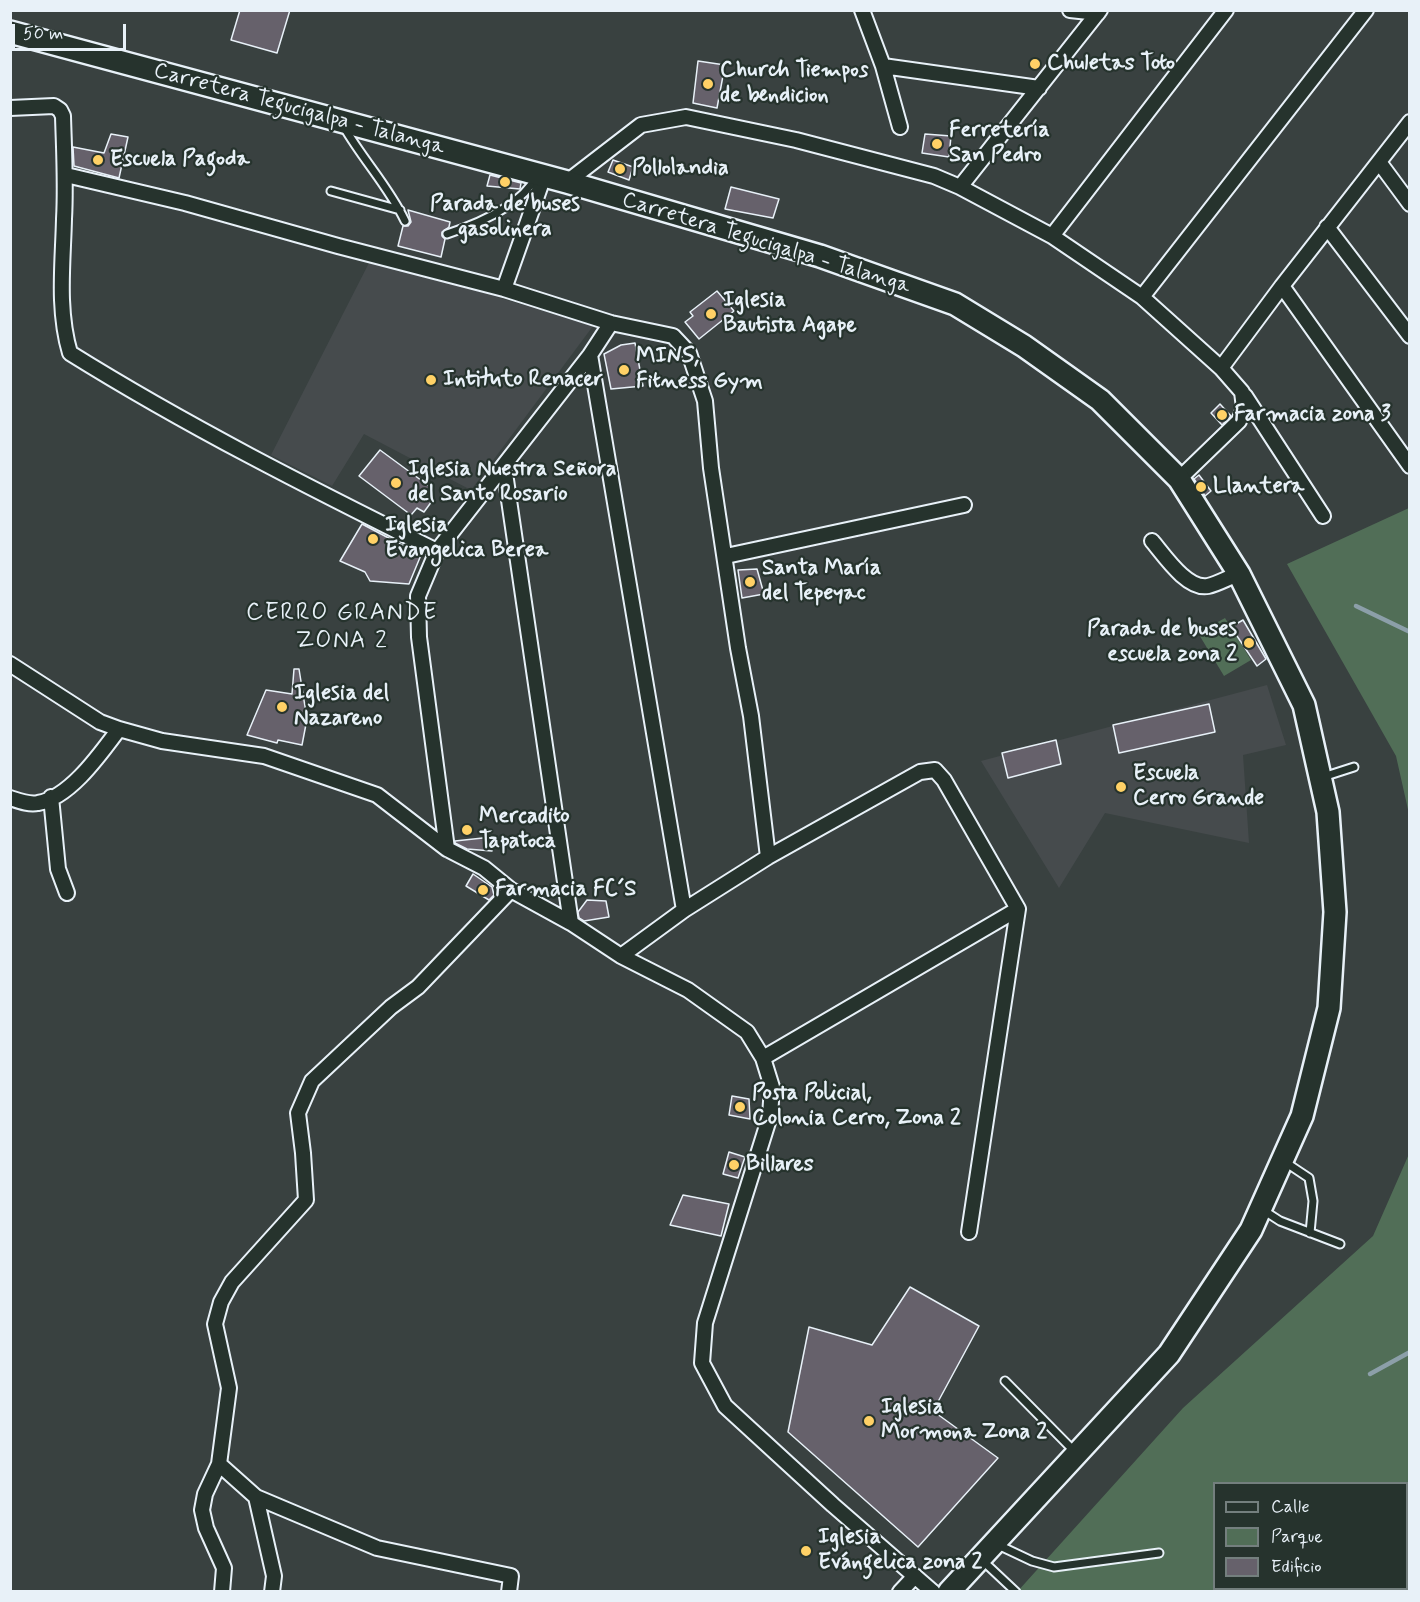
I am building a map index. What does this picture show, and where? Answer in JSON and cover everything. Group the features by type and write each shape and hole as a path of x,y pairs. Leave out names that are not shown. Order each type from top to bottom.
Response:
{"main road":[{"name":"Carretera Tegucigalpa - Talanga","path":"10,32 567,182 820,256 955,304 1024,346 1100,400 1179,479 1239,574 1304,705 1328,812 1335,912 1329,1008 1302,1116 1251,1230 1169,1354 949,1592"}],"street":[{"path":"862,10 900,127"},
{"path":"1070,10 1099,12"},
{"path":"1052,236 1226,10"},
{"path":"1142,297 1366,10"},
{"path":"960,187 1099,12"},
{"path":"882,66 1039,88"},
{"path":"10,108 54,106 63,116 66,175 61,307 64,335 70,353 158,405 364,515 437,551"},
{"path":"567,182 641,125 690,117 796,140 934,176 960,187 1052,236 1142,297 1221,368 1242,392 1323,516"},
{"path":"1221,368 1410,122"},
{"path":"1379,162 1410,204"},
{"path":"66,175 185,203 504,289 611,323 673,336 689,353 705,401 711,468 738,648 751,716 768,857"},
{"path":"504,289 541,175"},
{"path":"1328,226 1410,336"},
{"path":"1282,286 1410,466"},
{"path":"447,849 419,637 418,596 437,551 590,355 611,323"},
{"path":"590,355 684,910"},
{"path":"1179,479 1239,421 1244,408 1242,392"},
{"path":"504,466 571,923"},
{"path":"726,556 964,505"},
{"path":"1152,541 1179,573 1191,583 1207,587 1239,574"},
{"path":"10,664 100,722 119,729 162,741 264,756 376,795 447,849 484,868 511,890 571,923 621,956 688,990 747,1032 763,1058 772,1088 770,1116 705,1323 702,1363 725,1406 833,1505 933,1592"},
{"path":"10,798 26,803 38,803 51,797 81,777 119,729"},
{"path":"621,956 684,910 768,857 920,772 935,770 944,780 1018,909 969,1232"},
{"path":"51,797 58,869 67,893"},
{"path":"222,1592 224,1568 206,1528 202,1510 205,1494 219,1464 229,1388 215,1324 221,1302 232,1282 306,1200 298,1113 312,1081 391,1007 418,987 511,890"},
{"path":"763,1058 1018,909"},
{"path":"219,1464 256,1497 378,1548 511,1576 509,1592"},
{"path":"256,1497 274,1576 272,1592"},
{"path":"900,1592 915,1576"}],"lane":[{"path":"339,120 355,147 385,185 405,221"},
{"path":"447,234 498,213 530,188 541,175"},
{"path":"331,191 400,210"},
{"path":"1320,778 1354,767"},
{"path":"1283,1160 1309,1178 1313,1202 1310,1233"},
{"path":"1261,1209 1280,1221 1340,1244"},
{"path":"1005,1381 1076,1454"},
{"path":"994,1543 1032,1561 1054,1567 1159,1553"},
{"path":"979,1558 1016,1592"}],"shaded area":[{"name":"Intituto Renacer","path":"371,259 593,326 471,490 364,434 332,486 271,455"},
{"name":"Escuela Cerro Grande","path":"1267,685 1286,745 1243,755 1249,843 1105,813 1059,888 981,761"}],"green space":[{"path":"1409,508 1409,814 1396,756 1287,564"},
{"path":"1225,618 1251,660 1224,676 1198,633"},
{"path":"1409,1154 1409,1591 1017,1592 1183,1408 1373,1236"}],"building":[{"path":"240,10 290,10 277,53 231,40"},
{"name":"Church Tiempos de bendicion","path":"698,61 725,65 717,108 693,103"},
{"name":"Escuela Pagoda","path":"111,134 128,137 119,178 74,166 73,147 104,153"},
{"name":"Ferretería San Pedro","path":"925,134 951,136 949,157 922,153"},
{"name":"Pollolandia","path":"613,160 633,167 629,180 608,172"},
{"name":"Parada de buses gasolinera","path":"490,175 521,183 520,189 487,186"},
{"path":"731,187 779,199 773,218 725,209"},
{"path":"408,210 450,222 449,227 442,232 445,239 441,257 398,246 403,226 408,226 411,222"},
{"name":"Iglesia Bautista Agape","path":"717,291 734,311 699,339 685,322 693,316 690,312"},
{"name":"MINS, Fitness Gym","path":"635,343 643,386 611,389 604,354 621,345"},
{"name":"Farmacia zona 3","path":"1220,404 1231,416 1222,425 1211,413"},
{"name":"Iglesia Nuestra Señora del Santo Rosario","path":"380,450 433,489 429,497 432,501 424,512 417,508 411,515 359,476"},
{"name":"Llantera","path":"1199,475 1211,491 1205,496 1194,479"},
{"name":"Iglesia Evangelica Berea","path":"362,524 421,555 409,584 370,581 365,572 340,561"},
{"name":"Santa María del Tepeyac","path":"757,569 764,594 742,598 738,570"},
{"name":"Parada de buses escuela zona 2","path":"1243,620 1266,659 1257,666 1231,627"},
{"name":"Iglesia del Nazareno","path":"294,669 299,669 307,719 302,745 278,740 277,743 247,735 266,690 292,694"},
{"path":"1209,704 1215,732 1119,753 1113,725"},
{"path":"1056,740 1061,764 1008,778 1002,753"},
{"path":"492,837 492,851 467,849 455,843 455,841"},
{"name":"Farmacia FC´S","path":"473,874 492,887 494,895 489,900 466,886"},
{"path":"587,900 606,901 609,917 584,921 579,918 578,912"},
{"name":"Posta Policial, Colonia Cerro, Zona 2","path":"732,1096 749,1099 750,1119 729,1115"},
{"name":"Billares","path":"729,1152 745,1157 738,1178 723,1174"},
{"path":"683,1195 729,1204 721,1236 670,1225"},
{"name":"Iglesia Mormona Zona 2","path":"910,1287 979,1326 933,1411 998,1458 918,1547 788,1432 809,1327 872,1345"}],"waterway":[{"path":"1356,606 1410,632"},
{"path":"1370,1374 1410,1352"}],"place":[{"name":"Chuletas Toto","path":"1035,64"},
{"name":"Church Tiempos de bendicion","path":"708,84"},
{"name":"Ferretería San Pedro","path":"937,144"},
{"name":"Escuela Pagoda","path":"98,160"},
{"name":"Pollolandia","path":"620,169"},
{"name":"Parada de buses gasolinera","path":"505,182"},
{"name":"Iglesia Bautista Agape","path":"711,314"},
{"name":"MINS, Fitness Gym","path":"624,370"},
{"name":"Intituto Renacer","path":"431,380"},
{"name":"Farmacia zona 3","path":"1222,415"},
{"name":"Iglesia Nuestra Señora del Santo Rosario","path":"396,483"},
{"name":"Llantera","path":"1201,487"},
{"name":"Iglesia Evangelica Berea","path":"373,539"},
{"name":"Santa María del Tepeyac","path":"750,582"},
{"name":"Parada de buses escuela zona 2","path":"1249,643"},
{"name":"Iglesia del Nazareno","path":"282,707"},
{"name":"Escuela Cerro Grande","path":"1121,787"},
{"name":"Mercadito Tapatoca","path":"467,830"},
{"name":"Farmacia FC´S","path":"483,890"},
{"name":"Posta Policial, Colonia Cerro, Zona 2","path":"740,1107"},
{"name":"Billares","path":"734,1165"},
{"name":"Iglesia Mormona Zona 2","path":"869,1421"},
{"name":"Iglesia Evángelica zona 2","path":"806,1551"}],"district":[{"name":"CERRO GRANDE ZONA 2","path":"342,628"}]}
